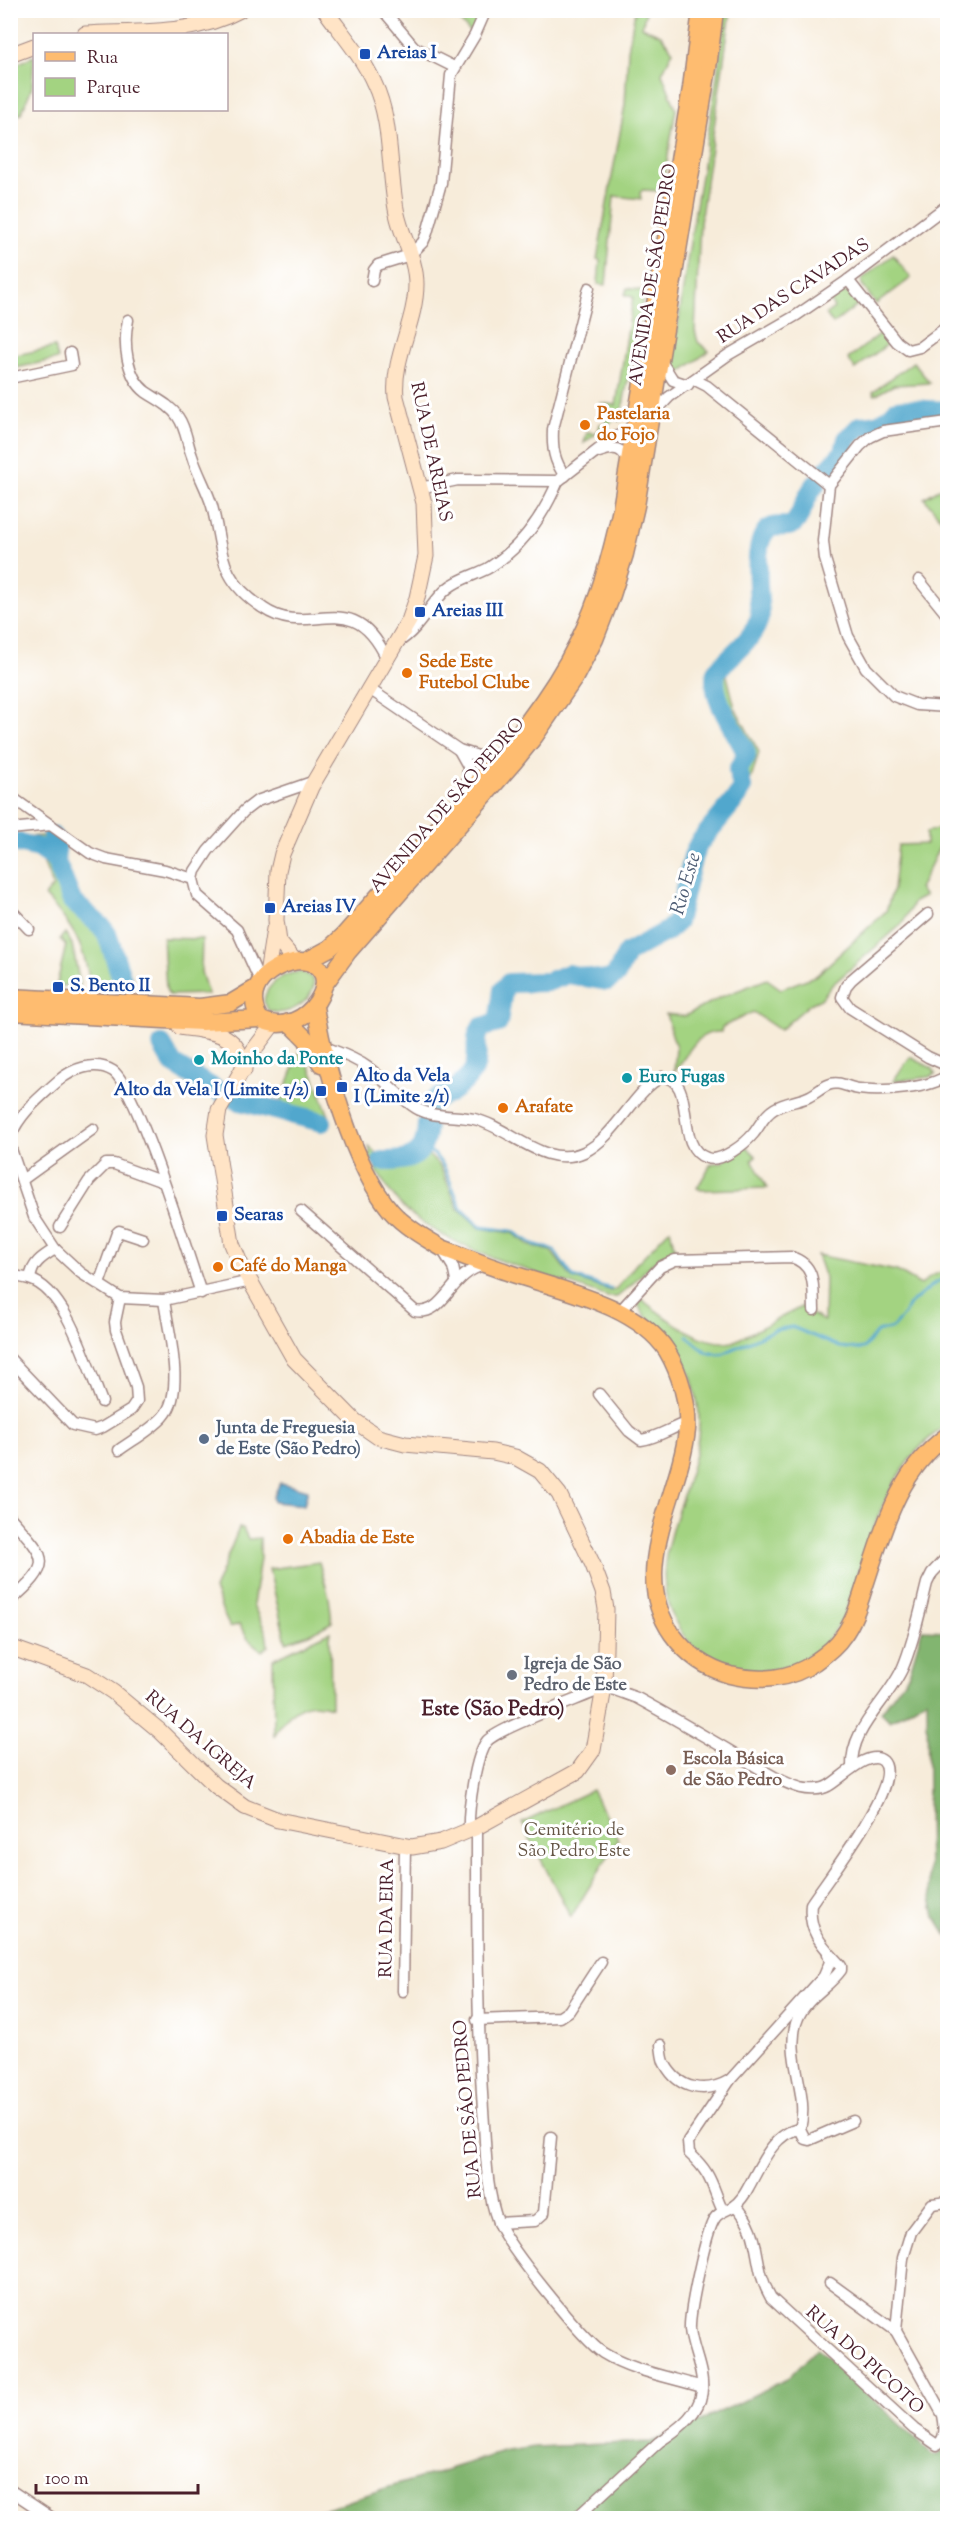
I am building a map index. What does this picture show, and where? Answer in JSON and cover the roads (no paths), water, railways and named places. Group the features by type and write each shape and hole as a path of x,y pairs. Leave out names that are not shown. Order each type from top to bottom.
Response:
{"main road":[{"name":"AVENIDA DE SÃO PEDRO","path":"315,1006 324,986 355,945 536,736 574,680 595,639 625,554 636,506 643,419 701,10"},
{"name":"AVENIDA DE SÃO PEDRO","path":"10,997 200,1007 229,1003 261,981 300,961 324,952 343,936 528,723 562,671 592,610 613,546 629,463 659,357 708,68 714,10"},
{"path":"300,961 320,971 324,986"},
{"path":"261,981 254,1004 274,1021 314,1042"},
{"path":"10,1012 202,1022 274,1021 315,1006 314,1042 329,1074 359,1156 381,1198 392,1213 423,1238 464,1263 487,1265 619,1312 650,1332 666,1350 679,1376 686,1423 681,1458 657,1542 654,1572 657,1600 666,1626 687,1653 710,1668 749,1678 788,1676 813,1664 833,1648 843,1637 859,1604 880,1540 901,1488 924,1456 948,1435"}],"street":[{"path":"113,33 168,31 215,21 240,10"},
{"path":"383,10 414,47 454,68"},
{"path":"372,280 374,270 378,265 410,255 423,242 438,198 449,84 454,68 471,44 486,10"},
{"name":"RUA DE AREIAS","path":"300,961 279,942 276,920 278,871 282,854 316,781 368,688 398,643 417,598 426,556 426,519 396,397 395,384 397,362 415,299 415,274 396,205 380,99 364,66 325,12"},
{"path":"10,55 33,46"},
{"name":"RUA DAS CAVADAS","path":"562,479 612,439 629,430 669,396 728,355 797,315 948,206"},
{"path":"848,280 897,342 908,350 920,347 948,326"},
{"path":"398,643 418,626 450,586 491,566 510,551 544,512 562,479 555,460 553,429 589,288"},
{"path":"128,320 126,336 131,369 136,382 144,390 164,402 183,425 195,466 212,505 223,561 237,585 261,607 279,615 293,618 342,618 359,622 372,632 387,659"},
{"path":"10,378 72,365 70,353"},
{"path":"659,357 669,377 678,383 692,382 707,386 778,441 829,485"},
{"path":"948,422 896,428 870,437 843,464 829,485 823,526 825,559 844,625 857,652 877,681 894,696 917,705 948,707"},
{"path":"596,453 618,448 625,454 629,463"},
{"path":"420,488 458,480 562,479"},
{"path":"919,580 948,616"},
{"path":"368,688 459,750 478,756 502,755"},
{"path":"459,750 468,766 467,795"},
{"path":"261,981 232,923 201,900 193,879 195,871 208,851 244,811 257,801 316,781"},
{"path":"10,796 77,845 106,859 165,870 193,879"},
{"path":"10,829 51,825"},
{"path":"10,909 28,929"},
{"path":"928,914 851,980 842,997 850,1008 928,1057 948,1066"},
{"name":"RUA DE AREIAS","path":"261,981 276,920"},
{"path":"138,1019 224,1036 238,1049 244,1070"},
{"name":"RUA DA IGREJA","path":"10,1647 87,1676 113,1692 160,1731 216,1786 245,1807 278,1820 405,1845 426,1845 473,1829 566,1779 588,1760 597,1738 604,1688 607,1623 603,1592 559,1494 540,1471 514,1457 493,1452 393,1442 366,1430 294,1359 241,1265 232,1244 215,1136 219,1110 253,1051 256,1029 274,1021"},
{"path":"314,1042 369,1068 422,1112 484,1122 546,1153 568,1157 584,1152 606,1136 647,1089 662,1077 671,1078 679,1086 693,1147 702,1156 712,1159 726,1154 747,1139 772,1110 806,1098 831,1084 839,1083 859,1089 883,1089 932,1084 948,1075"},
{"path":"10,1137 15,1125 28,1108 65,1075 84,1067 102,1066 114,1072 128,1091 163,1182 201,1293"},
{"path":"22,1180 93,1129"},
{"path":"10,1146 34,1216 55,1249 81,1273 120,1298 164,1300 251,1281"},
{"path":"60,1227 89,1181 99,1168 106,1164 114,1164 163,1182"},
{"path":"301,1211 415,1311 426,1311 440,1304 456,1281 464,1263"},
{"path":"99,1284 117,1233 119,1231 143,1239"},
{"path":"30,1279 37,1261 55,1249"},
{"path":"619,1312 660,1267 675,1260 791,1257 803,1262 812,1273 814,1310"},
{"path":"10,1275 30,1279 47,1292 63,1309 102,1402"},
{"path":"10,1359 73,1425 95,1430 104,1427 131,1410 137,1401 136,1387 116,1330 115,1322 120,1298"},
{"path":"119,1450 163,1418 173,1399 175,1380 164,1300"},
{"path":"599,1394 629,1431 641,1440 650,1439 670,1428 686,1423"},
{"path":"10,1517 40,1551 42,1559 38,1575 10,1601"},
{"path":"852,1768 852,1757 867,1719 880,1704 903,1668 927,1583 932,1573 948,1556"},
{"path":"604,1688 637,1698 769,1773 801,1788 812,1790 828,1786 866,1760 877,1758 885,1765 885,1777 876,1805 811,1904 812,1930 841,1970 809,2002 797,2019 794,2042 802,2106 800,2129 805,2139 809,2140 853,2121"},
{"name":"RUA DE SÃO PEDRO","path":"604,1688 508,1729 488,1740 480,1755 469,1809 473,1829 477,2020 491,2194 498,2223 513,2248 591,2345 627,2364 702,2387"},
{"name":"RUA DA EIRA","path":"403,1991 405,1845"},
{"path":"723,2211 713,2183 700,2163 689,2153 688,2142 730,2080 824,1976 830,1962 828,1954"},
{"path":"477,2020 560,2017 569,2011 601,1962"},
{"path":"661,2045 664,2063 682,2082 702,2090 709,2090 730,2080"},
{"path":"576,2518 659,2442 687,2420 701,2398 699,2364 693,2347 690,2327 709,2232 715,2218 735,2205 747,2189 765,2154 792,2130 800,2129"},
{"path":"498,2223 536,2221 544,2213 551,2137"},
{"path":"896,2331 903,2258 911,2232 932,2204 948,2202"},
{"name":"RUA DO PICOTO","path":"735,2205 752,2226 763,2284 771,2298 914,2429 937,2445 943,2438 945,2426 943,2415 896,2331"},
{"path":"830,2283 896,2331"},
{"path":"15,2493 52,2518"}],"water":[{"path":"280,1483 308,1490 304,1505 274,1502 273,1498"}],"waterway":[{"name":"Rio Este","path":"824,473 844,452 847,439 860,426 880,422 896,410 948,410"},
{"name":"Rio Este","path":"427,1107 457,1088 472,1072 475,1067 479,1032 482,1027 498,1023 503,990 509,983 547,982 568,974 607,981 616,975 627,953 667,931 677,922 693,856 699,843 738,796 742,787 738,770 746,753 720,704 715,683 716,672 748,639 757,624 760,615 758,555 764,534 770,528 793,524 816,484"},
{"path":"52,836 57,844 55,859"},
{"name":"Rio Este","path":"10,841 39,848 55,859 72,901 107,934 124,985"},
{"name":"Rio Este","path":"162,1045 173,1064 220,1092"},
{"name":"Rio Este","path":"236,1100 322,1122"},
{"name":"Rio Este","path":"382,1161 402,1160 416,1154 424,1143 427,1123"},
{"path":"424,1148 434,1154 444,1167 461,1208 481,1227 512,1231 533,1244 554,1250 573,1277 611,1289"},
{"path":"687,1336 706,1352 720,1355 774,1330 792,1327 840,1347 864,1348 877,1332 892,1328 904,1315 908,1306 935,1283 948,1277"}],"place":[{"name":"Areias I","path":"365,54"},
{"name":"Pastelaria do Fojo","path":"585,425"},
{"name":"Areias III","path":"420,612"},
{"name":"Sede Este Futebol Clube","path":"407,673"},
{"name":"Areias IV","path":"270,908"},
{"name":"S. Bento II","path":"58,987"},
{"name":"Moinho da Ponte","path":"199,1060"},
{"name":"Euro Fugas","path":"627,1078"},
{"name":"Alto da Vela I (Limite 2/1)","path":"342,1087"},
{"name":"Alto da Vela I (Limite 1/2)","path":"321,1091"},
{"name":"Arafate","path":"503,1108"},
{"name":"Searas","path":"222,1216"},
{"name":"Café do Manga","path":"218,1267"},
{"name":"Junta de Freguesia de Este (São Pedro)","path":"204,1439"},
{"name":"Abadia de Este","path":"288,1539"},
{"name":"Igreja de São Pedro de Este","path":"512,1675"},
{"name":"Escola Básica de São Pedro","path":"671,1770"}],"district":[{"name":"Este (São Pedro)","path":"493,1710"}],"park label":[{"name":"Cemitério de São Pedro Este","path":"574,1841"}]}
